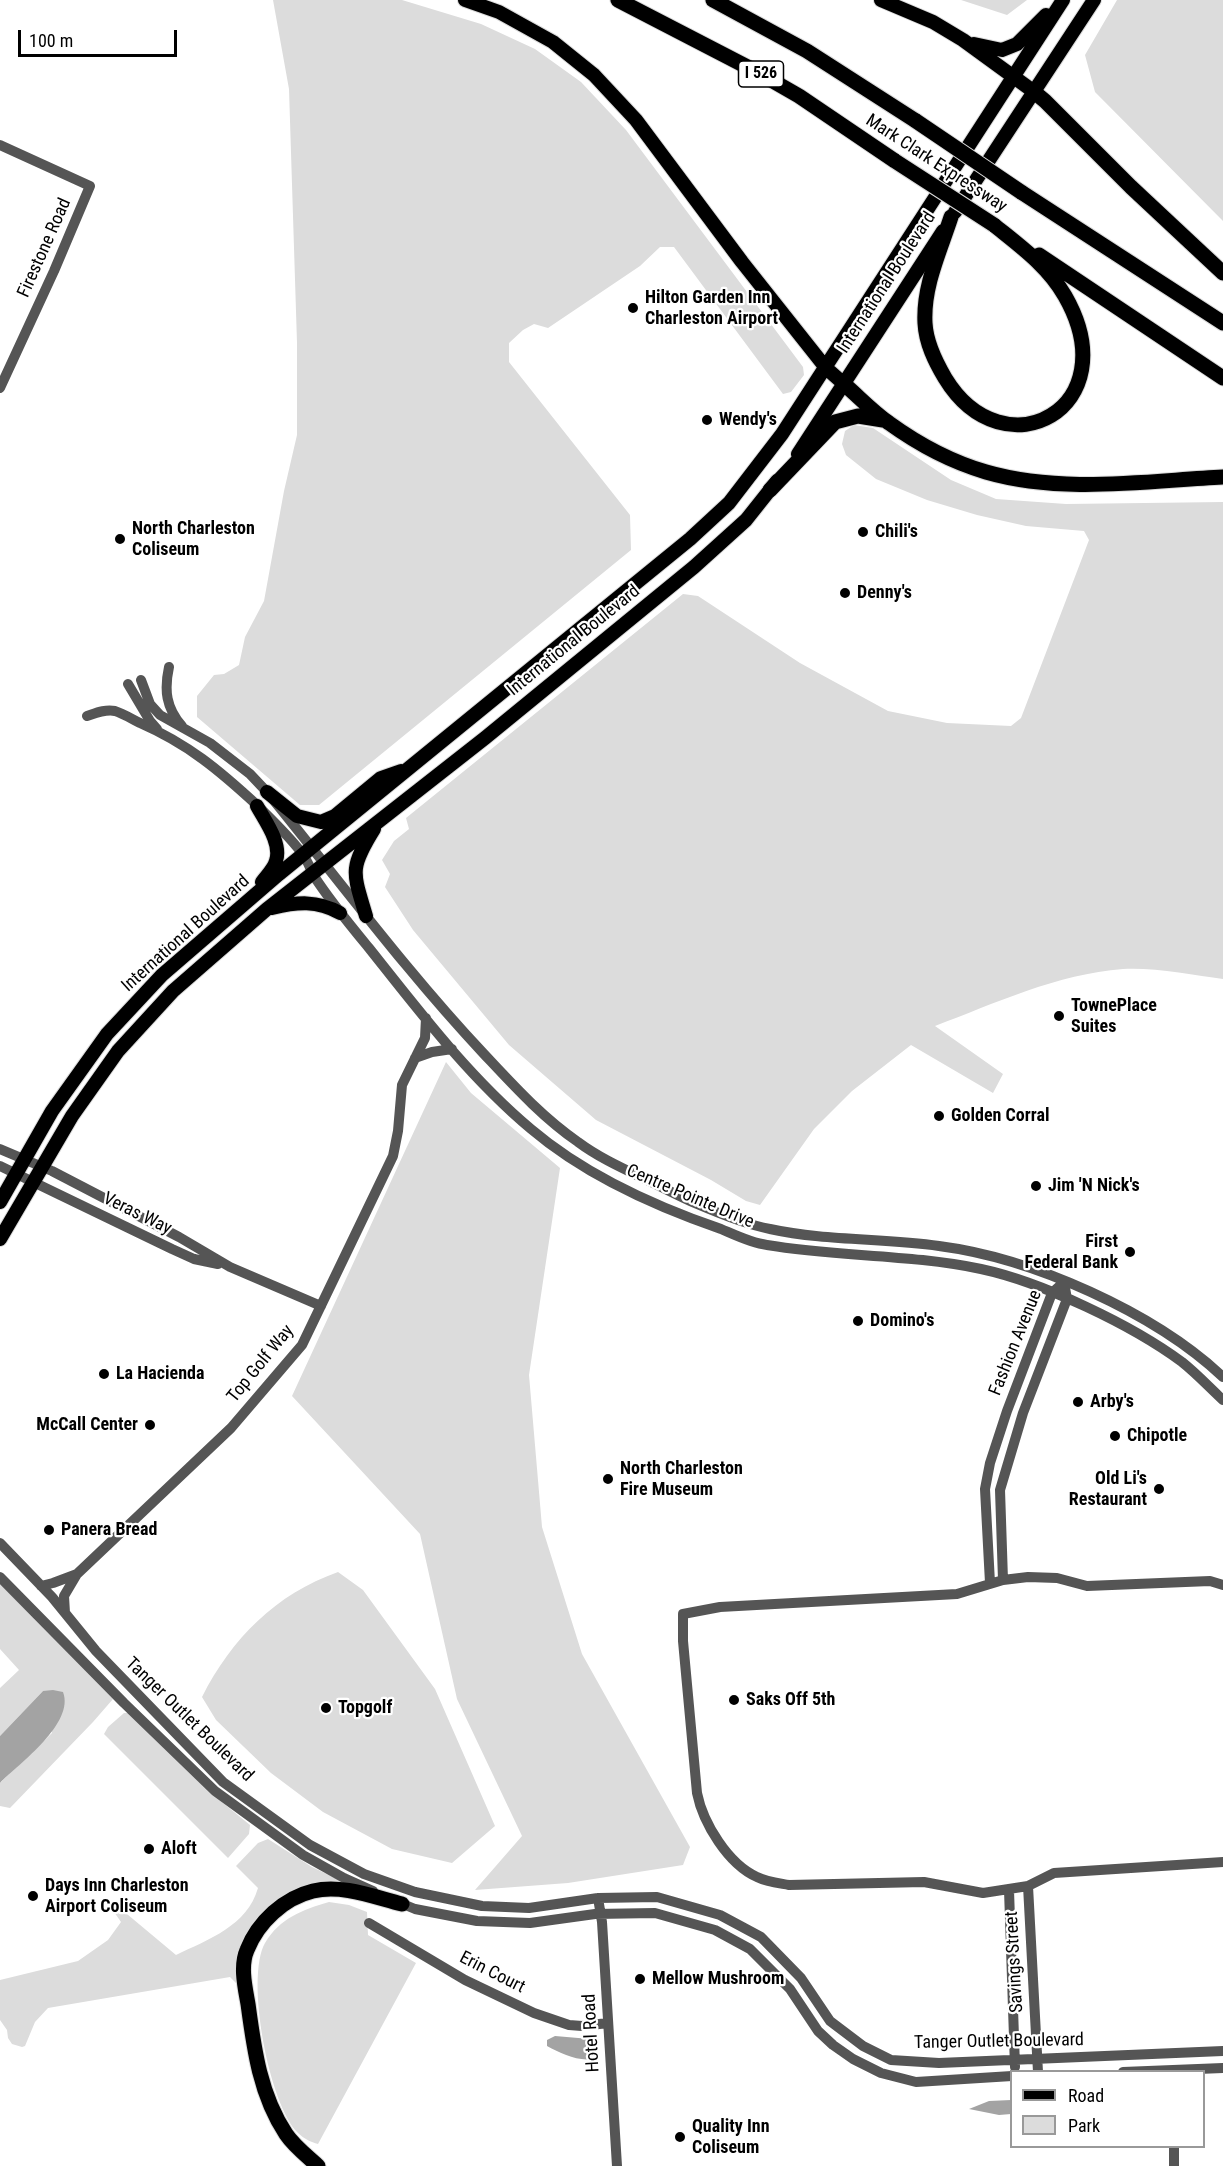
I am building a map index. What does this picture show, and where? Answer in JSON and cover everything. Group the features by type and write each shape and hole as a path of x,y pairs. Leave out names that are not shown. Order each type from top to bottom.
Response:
{"highway":[{"name":"Mark Clark Expressway","path":"618,0 799,96 1223,378"},
{"name":"Mark Clark Expressway","path":"713,0 807,51 1223,323"},
{"path":"1033,91 1223,273"},
{"path":"951,217 927,292 925,322 934,359 956,394 981,414 1006,424 1029,424 1052,415 1071,398 1081,377 1082,336 1071,308 1052,278 1040,263 994,225"},
{"path":"844,384 886,422 913,439 960,463 986,472 1028,481 1057,484 1223,477"},
{"path":"770,490 835,422 845,417 858,416 886,422"},
{"path":"318,2166 286,2135 269,2103 256,2064 244,1975 246,1951 260,1927 279,1907 312,1892 332,1889 353,1891 402,1904"}],"main road":[{"path":"465,0 499,12 553,42 594,75 636,120 742,262 826,368 844,384"},
{"path":"881,0 933,22 963,40 1033,91"},
{"path":"963,40 1002,50 1017,44 1061,0"},
{"name":"International Boulevard","path":"0,1202 52,1111 107,1034 162,975 249,899 690,538 729,503 782,434 826,368 1015,76 1061,0"},
{"name":"International Boulevard","path":"0,1239 72,1116 118,1051 173,990 267,909 551,683 714,550 746,520 812,433 1094,0"},
{"path":"267,792 297,816 321,822 335,816 381,778 409,769"},
{"path":"249,899 272,869 278,851 257,806"},
{"path":"366,916 356,883 355,866 359,854 378,822"},
{"path":"267,909 306,902 321,904 340,913"}],"street":[{"name":"Firestone Road","path":"0,145 90,186 54,271 0,387"},
{"path":"169,667 165,684 168,703 174,717 184,729"},
{"path":"141,680 150,704 160,715 199,735 231,757 267,792 308,852"},
{"path":"128,684 150,721 160,732"},
{"path":"87,716 102,711 116,711 190,748 213,765 308,852"},
{"name":"Centre Pointe Drive","path":"308,852 325,864 414,976 486,1057 552,1122 581,1145 698,1204 767,1229 939,1246 984,1254 1028,1266 1109,1301 1149,1323 1195,1353 1223,1377"},
{"name":"Centre Pointe Drive","path":"308,852 313,874 340,913 452,1049 495,1096 532,1130 572,1160 600,1176 694,1220 764,1245 940,1262 984,1270 1026,1282 1067,1299 1141,1336 1182,1362 1223,1400"},
{"name":"Top Golf Way","path":"65,1613 64,1596 77,1574 231,1428 302,1345 393,1156 398,1131 402,1085 425,1038 426,1018"},
{"path":"416,1058 432,1052 452,1049"},
{"name":"Veras Way","path":"0,1149 158,1226 230,1267 321,1306"},
{"name":"Veras Way","path":"0,1166 194,1259 230,1267"},
{"name":"Fashion Avenue","path":"990,1583 985,1490 990,1463 1006,1411 1052,1293 1064,1281"},
{"name":"Fashion Avenue","path":"1003,1580 1000,1490 1023,1413 1067,1299 1064,1281"},
{"name":"Tanger Outlet Boulevard","path":"0,1543 65,1613 96,1652 223,1782 310,1845 364,1874 415,1892 482,1906 529,1908 598,1898 657,1897 720,1915 761,1938 801,1978 830,2021 863,2046 891,2060 939,2063 1223,2051"},
{"name":"Top Golf Way","path":"41,1586 53,1584 77,1574"},
{"path":"1223,1585 1210,1581 1087,1586 1057,1578 1028,1576 990,1583 957,1594 720,1607 684,1614 683,1641 700,1809 710,1831 742,1868 757,1877 789,1885 924,1882 983,1893 1028,1886 1054,1873 1223,1862"},
{"name":"Tanger Outlet Boulevard","path":"0,1577 124,1703 215,1791 303,1855 344,1878 415,1909 477,1921 531,1923 602,1914 655,1913 715,1930 750,1949 790,1989 818,2031 853,2059 886,2075 916,2082 1010,2076"},
{"name":"Savings Street","path":"1028,1886 1038,2070"},
{"name":"Savings Street","path":"1009,1890 1016,2070"},
{"name":"Hotel Road","path":"598,1898 602,1914 617,2166"},
{"name":"Erin Court","path":"369,1923 465,1980 534,2013 569,2025 608,2023"},
{"path":"1170,2054 1171,2070"},
{"path":"1184,2070 1223,2067"},
{"path":"1174,2148 1174,2166"}],"green space":[{"path":"273,0 402,0 481,24 535,49 581,82 626,130 803,367 804,375 791,392 783,394 674,247 660,247 640,266 548,328 534,324 523,330 509,343 509,362 630,515 631,550 319,805 300,805 197,717 197,696 214,675 224,674 239,665 245,637 264,601 284,491 297,435 297,343 289,89"},
{"path":"961,0 1027,0 1007,15"},
{"path":"1117,0 1223,0 1223,221 1095,92 1085,55"},
{"path":"854,425 873,428 951,480 996,499 1066,504 1223,502 1223,979 1147,969 1098,972 1051,983 935,1026 1003,1074 993,1093 911,1045 852,1091 814,1129 760,1205 746,1201 711,1180 596,1120 509,1045 413,930 385,887 390,874 382,860 394,841 409,829 406,818 683,594 698,596 800,663 888,711 947,723 1011,726 1021,718 1089,540 1084,531 1026,526 977,515 927,500 876,479 846,455 842,444 845,431"},
{"path":"446,1062 471,1093 560,1168 529,1375 542,1527 582,1654 690,1847 683,1865 568,1883 475,1890 522,1836 457,1699 420,1534 292,1396"},
{"name":"Topgolf","path":"338,1572 363,1590 435,1689 495,1826 452,1863 392,1849 323,1812 271,1773 216,1720 202,1697 227,1656 258,1621 295,1593"},
{"path":"0,1584 113,1699 10,1808 0,1806 0,1783 52,1733 43,1691 0,1736 0,1688 19,1670 0,1649"},
{"path":"124,1713 129,1713 211,1793 250,1825 249,1834 228,1858 104,1734 108,1727"},
{"path":"268,1839 312,1867 350,1885 273,1905 240,1963 236,1983 230,1977 48,2008 35,2022 25,2046 12,2044 0,2020 0,1980 78,1961 108,1940 121,1922 112,1909 115,1904 176,1955 214,1937 236,1922 253,1901 258,1888 236,1866 258,1843"},
{"path":"329,1902 349,1905 367,1912 368,1935 416,1963 318,2144 298,2133 287,2118 278,2096 263,2041 259,2011 259,1960 271,1934 285,1921 310,1908"}],"shaded area":[{"path":"43,1691 63,1692 65,1704 54,1729 32,1754 0,1783 0,1736"},
{"path":"555,2036 590,2039 596,2049 597,2058 578,2059 547,2046 547,2040"},
{"path":"1010,2100 1010,2114 999,2115 969,2109 989,2101"}],"place":[{"name":"Hilton Garden Inn Charleston Airport","path":"633,308"},
{"name":"Wendy's","path":"707,420"},
{"name":"Chili's","path":"863,532"},
{"name":"North Charleston Coliseum","path":"120,539"},
{"name":"Denny's","path":"845,593"},
{"name":"TownePlace Suites","path":"1059,1016"},
{"name":"Golden Corral","path":"939,1116"},
{"name":"Jim 'N Nick's","path":"1036,1186"},
{"name":"First Federal Bank","path":"1130,1252"},
{"name":"Domino's","path":"858,1321"},
{"name":"La Hacienda","path":"104,1374"},
{"name":"Arby's","path":"1078,1402"},
{"name":"McCall Center","path":"150,1425"},
{"name":"Chipotle","path":"1115,1436"},
{"name":"North Charleston Fire Museum","path":"608,1479"},
{"name":"Old Li's Restaurant","path":"1159,1489"},
{"name":"Panera Bread","path":"49,1530"},
{"name":"Saks Off 5th","path":"734,1700"},
{"name":"Topgolf","path":"326,1708"},
{"name":"Aloft","path":"149,1849"},
{"name":"Days Inn Charleston Airport Coliseum","path":"33,1896"},
{"name":"Mellow Mushroom","path":"640,1979"},
{"name":"Quality Inn Coliseum","path":"680,2137"}]}
